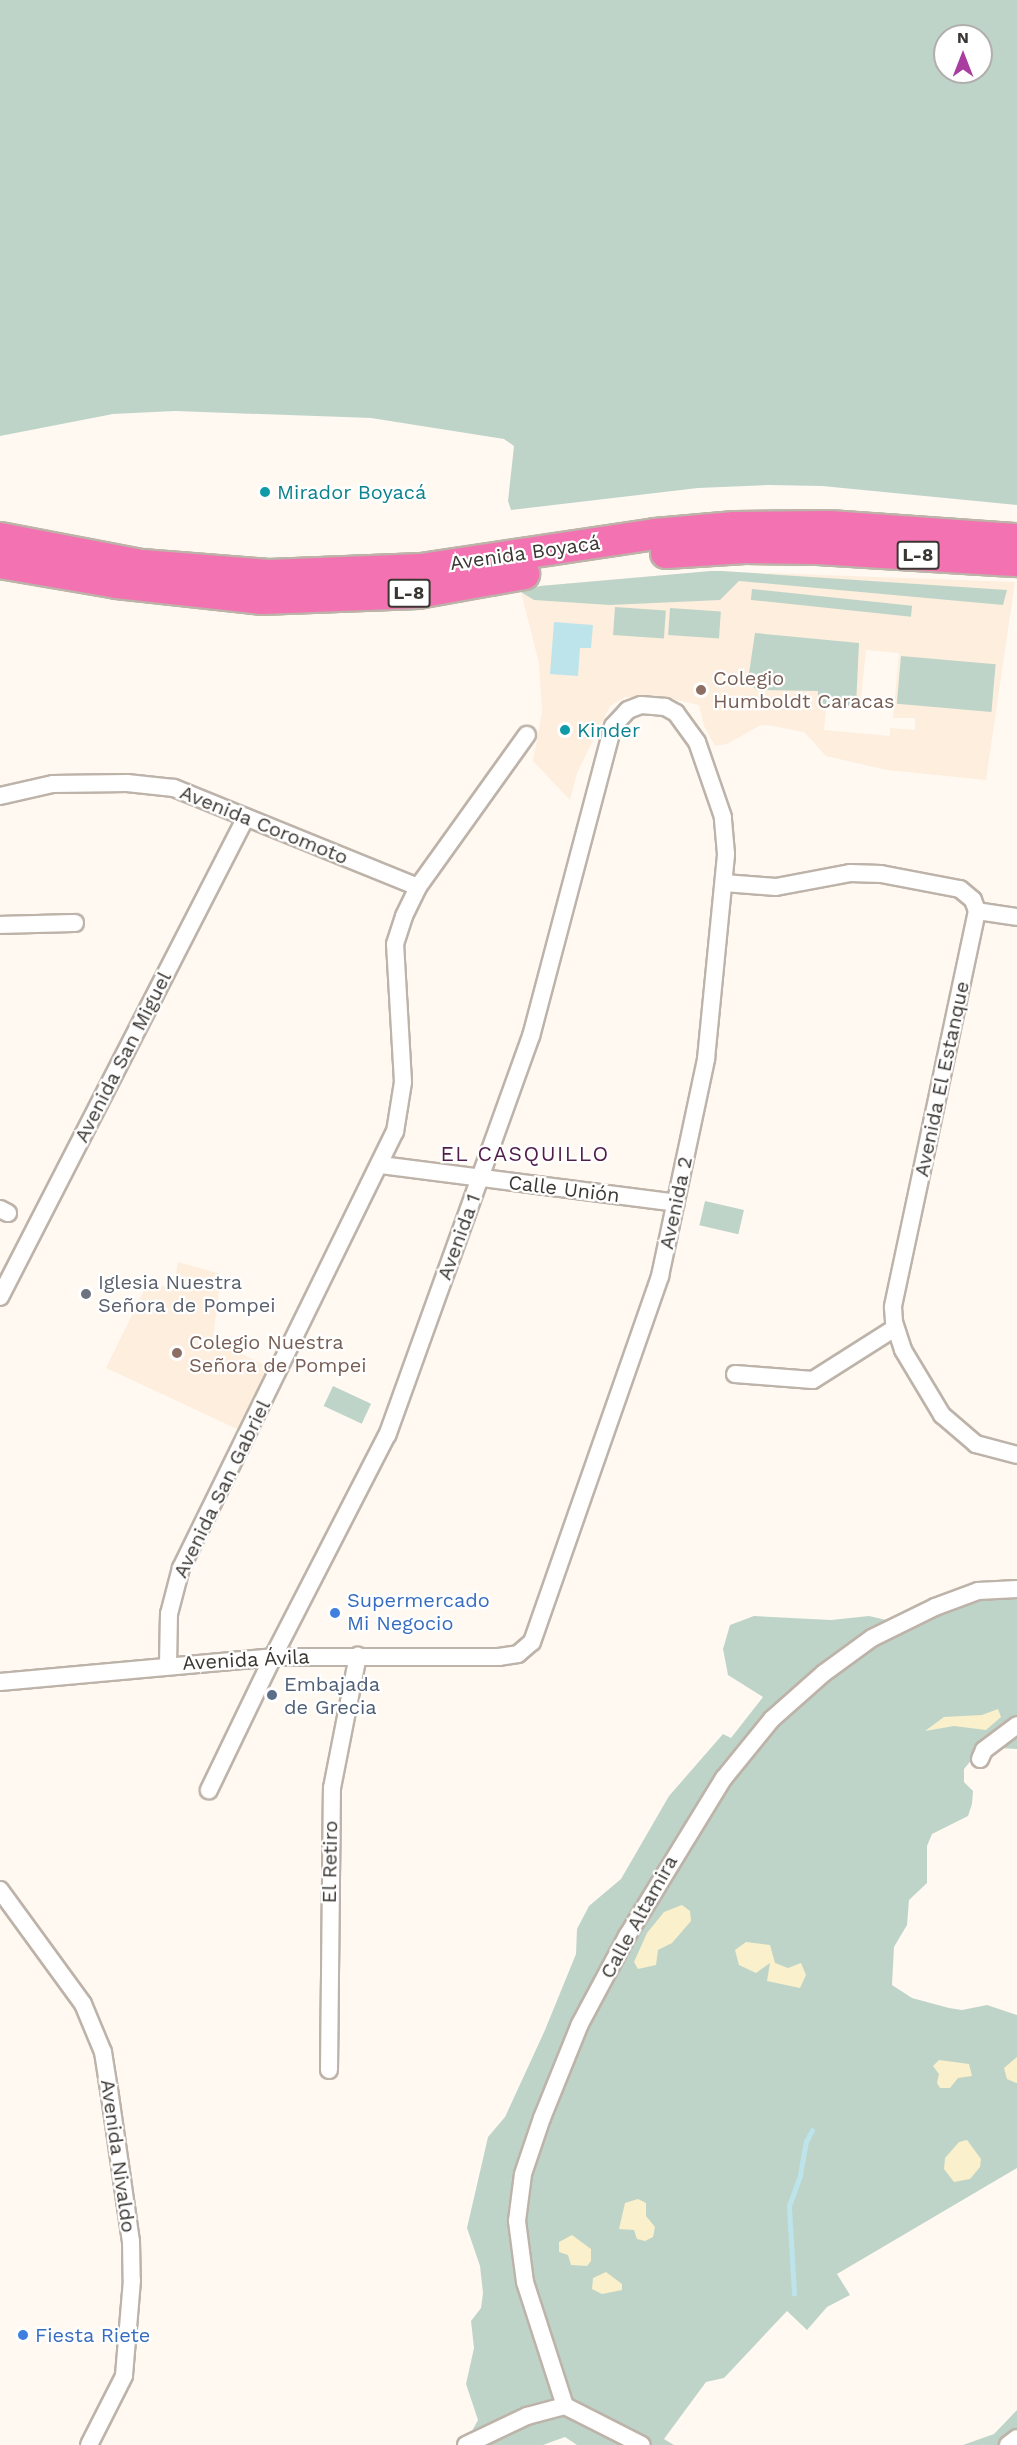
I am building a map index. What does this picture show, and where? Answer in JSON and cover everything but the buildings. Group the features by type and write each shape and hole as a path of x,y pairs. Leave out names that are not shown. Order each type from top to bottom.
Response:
{"highway":[{"name":"Avenida Boyacá","path":"0,538 142,566 269,575 421,568 655,534 735,527 829,526 1017,539"},
{"name":"Avenida Boyacá","path":"0,563 117,583 261,599 418,593 650,555 745,548 1017,561"}],"street":[{"name":"Avenida 1","path":"209,1790 273,1657 387,1435 531,1035 613,726 628,710 653,705 676,712 698,742"},
{"name":"Avenida San Gabriel","path":"168,1665 169,1614 181,1568 381,1165 395,1131 403,1082 395,944 418,886 527,735"},
{"name":"Avenida 2","path":"528,1648 539,1630 660,1276 706,1059 724,883 723,817 698,742"},
{"name":"Avenida Coromoto","path":"0,796 52,784 128,783 174,788 418,886"},
{"name":"Avenida San Miguel","path":"0,1297 246,817"},
{"path":"724,883 776,886 850,873 881,874 960,889 973,900 977,911 1017,917"},
{"name":"Avenida El Estanque","path":"977,911 893,1307 895,1328 903,1350 942,1416 976,1444 1017,1455"},
{"path":"0,925 75,923"},
{"name":"Calle Unión","path":"381,1165 676,1203"},
{"path":"735,1374 813,1380 895,1328"},
{"name":"Calle Altamira","path":"566,2406 525,2282 517,2221 523,2174 542,2118 580,2024 627,1936 724,1778 772,1719 872,1638 935,1607 978,1591 1017,1589"},
{"name":"Avenida Ávila","path":"0,1682 273,1657 499,1657 528,1648"},
{"name":"El Retiro","path":"329,2070 332,1788 358,1656"},
{"path":"980,1759 984,1750 1017,1725"},
{"name":"Avenida Nivaldo","path":"0,1890 83,2004 103,2052 109,2089 131,2241 132,2280 124,2376 89,2445"},
{"path":"466,2445 527,2416 566,2406 642,2445"},
{"path":"1008,2445 1017,2438"}],"shaded area":[{"name":"Colegio Humboldt Caracas","path":"711,571 1015,582 986,780 887,770 826,756 804,732 773,726 761,725 727,744 715,746 704,726 699,705 673,699 625,697 610,706 577,773 570,800 533,761 542,712 539,663 521,592 540,586","holes":["866,650 899,653 893,718 915,718 915,730 890,728 890,736 824,730 827,700 861,699"]},
{"name":"Colegio Nuestra Señora de Pompei","path":"178,1262 221,1274 213,1339 268,1367 237,1429 106,1368 149,1280 173,1290"}],"green space":[{"path":"0,0 1017,0 1017,505 822,486 768,485 698,488 511,510 508,501 514,446 504,439 371,418 175,411 113,414 0,436"},
{"path":"711,571 1007,590 1003,605 739,581 720,600 610,605 534,600 521,592 540,586"},
{"path":"752,589 912,606 911,617 751,600"},
{"path":"615,607 666,611 664,638 613,635"},
{"path":"670,608 721,612 719,638 668,635"},
{"path":"755,633 859,643 856,706 818,704 818,691 756,690 748,680"},
{"path":"901,656 996,664 991,712 897,704"},
{"path":"705,1201 744,1210 738,1234 699,1225"},
{"path":"333,1386 371,1404 362,1424 324,1406"},
{"path":"1017,1589 1017,1749 999,1748 973,1758 964,1769 964,1782 973,1791 968,1816 932,1834 927,1846 927,1883 909,1900 907,1925 894,1947 892,1985 912,1998 949,2008 962,2010 987,2005 1017,2015 1017,2168 837,2274 850,2295 827,2307 807,2330 787,2311 724,2378 706,2382 664,2439 674,2445 577,2445 565,2437 543,2445 465,2445 461,2438 472,2431 478,2420 466,2384 474,2348 471,2321 481,2308 483,2293 480,2266 467,2228 488,2137 505,2117 545,2030 576,1954 577,1929 589,1906 621,1879 669,1796 723,1734 731,1738 763,1697 728,1675 723,1649 730,1625 754,1616 831,1620 869,1616 895,1622 935,1607"},
{"path":"1017,2410 1017,2445 963,2445 994,2434"}],"sand":[{"path":"998,1709 1001,1717 986,1730 954,1726 925,1731 944,1717 982,1715"},
{"path":"682,1905 690,1911 691,1921 672,1943 658,1950 656,1965 638,1969 634,1962 647,1933 664,1912"},
{"path":"746,1942 770,1945 775,1963 788,1968 801,1963 806,1975 800,1988 767,1981 770,1963 756,1973 739,1965 735,1950"},
{"path":"1017,2057 1016,2083 1007,2079 1004,2068"},
{"path":"939,2060 969,2064 972,2076 958,2078 950,2088 940,2088 937,2083 939,2074 933,2066"},
{"path":"967,2140 981,2159 980,2167 970,2179 954,2182 944,2169 945,2158 959,2142"},
{"path":"638,2199 646,2203 646,2216 655,2227 653,2237 645,2241 637,2239 634,2230 619,2229 625,2203"},
{"path":"572,2235 591,2249 591,2261 587,2266 571,2265 568,2255 559,2252 559,2242"},
{"path":"606,2272 622,2284 622,2290 602,2294 592,2289 593,2278"}],"water":[{"path":"554,622 593,625 591,648 580,648 578,676 550,674"}],"waterway":[{"path":"794,2294 789,2206 800,2175 806,2142 812,2130"}],"place":[{"name":"Mirador Boyacá","path":"265,492"},
{"name":"Colegio Humboldt Caracas","path":"701,690"},
{"name":"Kinder","path":"565,730"},
{"name":"Iglesia Nuestra Señora de Pompei","path":"86,1294"},
{"name":"Colegio Nuestra Señora de Pompei","path":"177,1353"},
{"name":"Supermercado Mi Negocio","path":"335,1613"},
{"name":"Embajada de Grecia","path":"272,1695"},
{"name":"Fiesta Riete","path":"23,2335"}],"district":[{"name":"EL CASQUILLO","path":"525,1154"}]}
